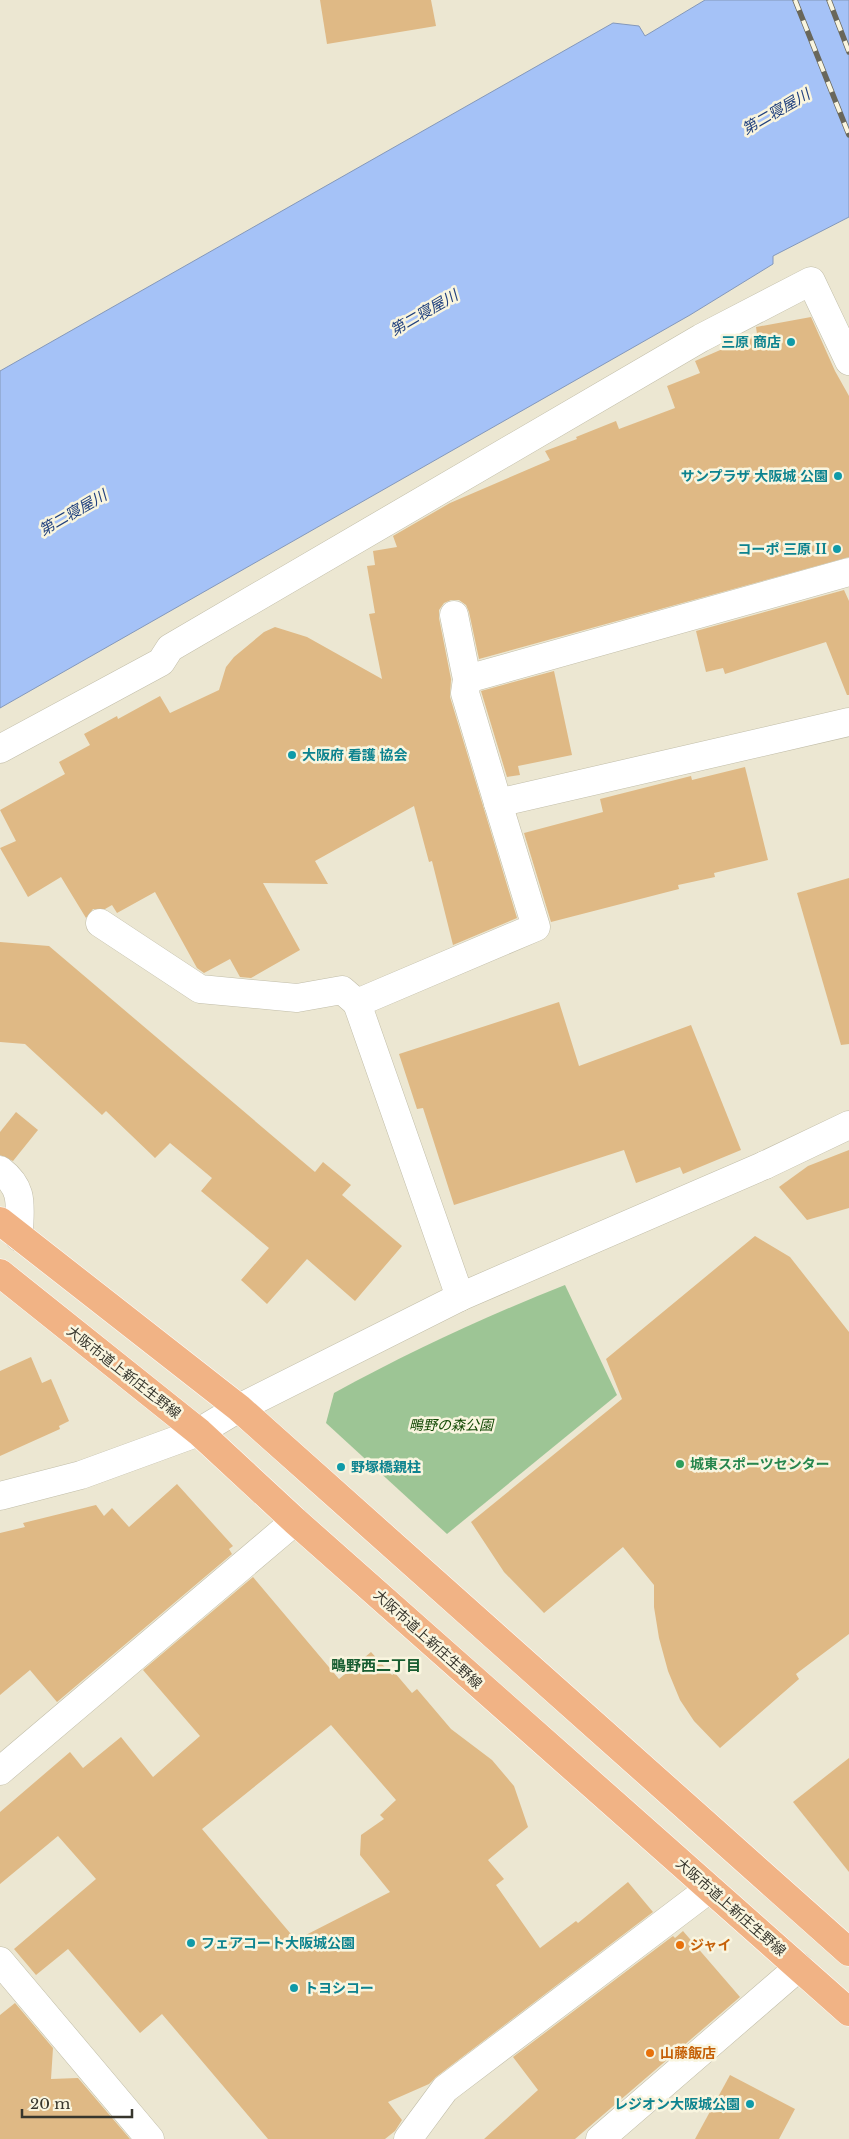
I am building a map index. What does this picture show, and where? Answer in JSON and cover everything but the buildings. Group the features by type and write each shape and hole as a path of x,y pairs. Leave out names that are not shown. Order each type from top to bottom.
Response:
{"main road":[{"path":"10,1229 238,1408 849,1952"},
{"name":"大阪市道上新庄生野線","path":"0,1273 199,1432 295,1521 849,2012"}],"street":[{"path":"0,749 161,662 170,648 684,348 811,281 849,361"},
{"path":"467,679 849,572"},
{"path":"357,1003 536,927 465,693 467,679 454,615"},
{"path":"498,802 849,722"},
{"path":"100,923 200,989 297,998 342,990 357,1003 460,1297"},
{"path":"0,1496 81,1475 199,1432 238,1408 460,1297 765,1165 849,1125"},
{"path":"0,1170 11,1179 19,1195 10,1229"},
{"path":"0,1771 295,1521"},
{"path":"408,2139 445,2089 709,1889"},
{"path":"0,1961 150,2139"},
{"path":"600,2139 800,1967"}],"green space":[{"name":"鴫野の森公園","path":"565,1285 617,1395 447,1534 326,1423 334,1393 448,1335"}],"water":[{"name":"第二寝屋川","path":"705,0 849,0 849,217 773,256 773,264 690,315 0,708 0,371 613,23 639,26 645,36"}],"railway":[{"path":"795,0 849,135"},
{"path":"829,0 849,52"}],"place":[{"name":"三原 商店","path":"791,342"},
{"name":"サンプラザ 大阪城 公園","path":"838,476"},
{"name":"コーポ 三原 II","path":"837,549"},
{"name":"大阪府 看護 協会","path":"292,755"},
{"name":"城東スポーツセンター","path":"680,1464"},
{"name":"野塚橋親柱","path":"341,1467"},
{"name":"フェアコート大阪城公園","path":"191,1943"},
{"name":"ジャイ","path":"680,1945"},
{"name":"トヨシコー","path":"294,1988"},
{"name":"山藤飯店","path":"650,2053"},
{"name":"レジオン大阪城公園","path":"750,2104"}],"district":[{"name":"鴫野西二丁目","path":"376,1666"}]}
